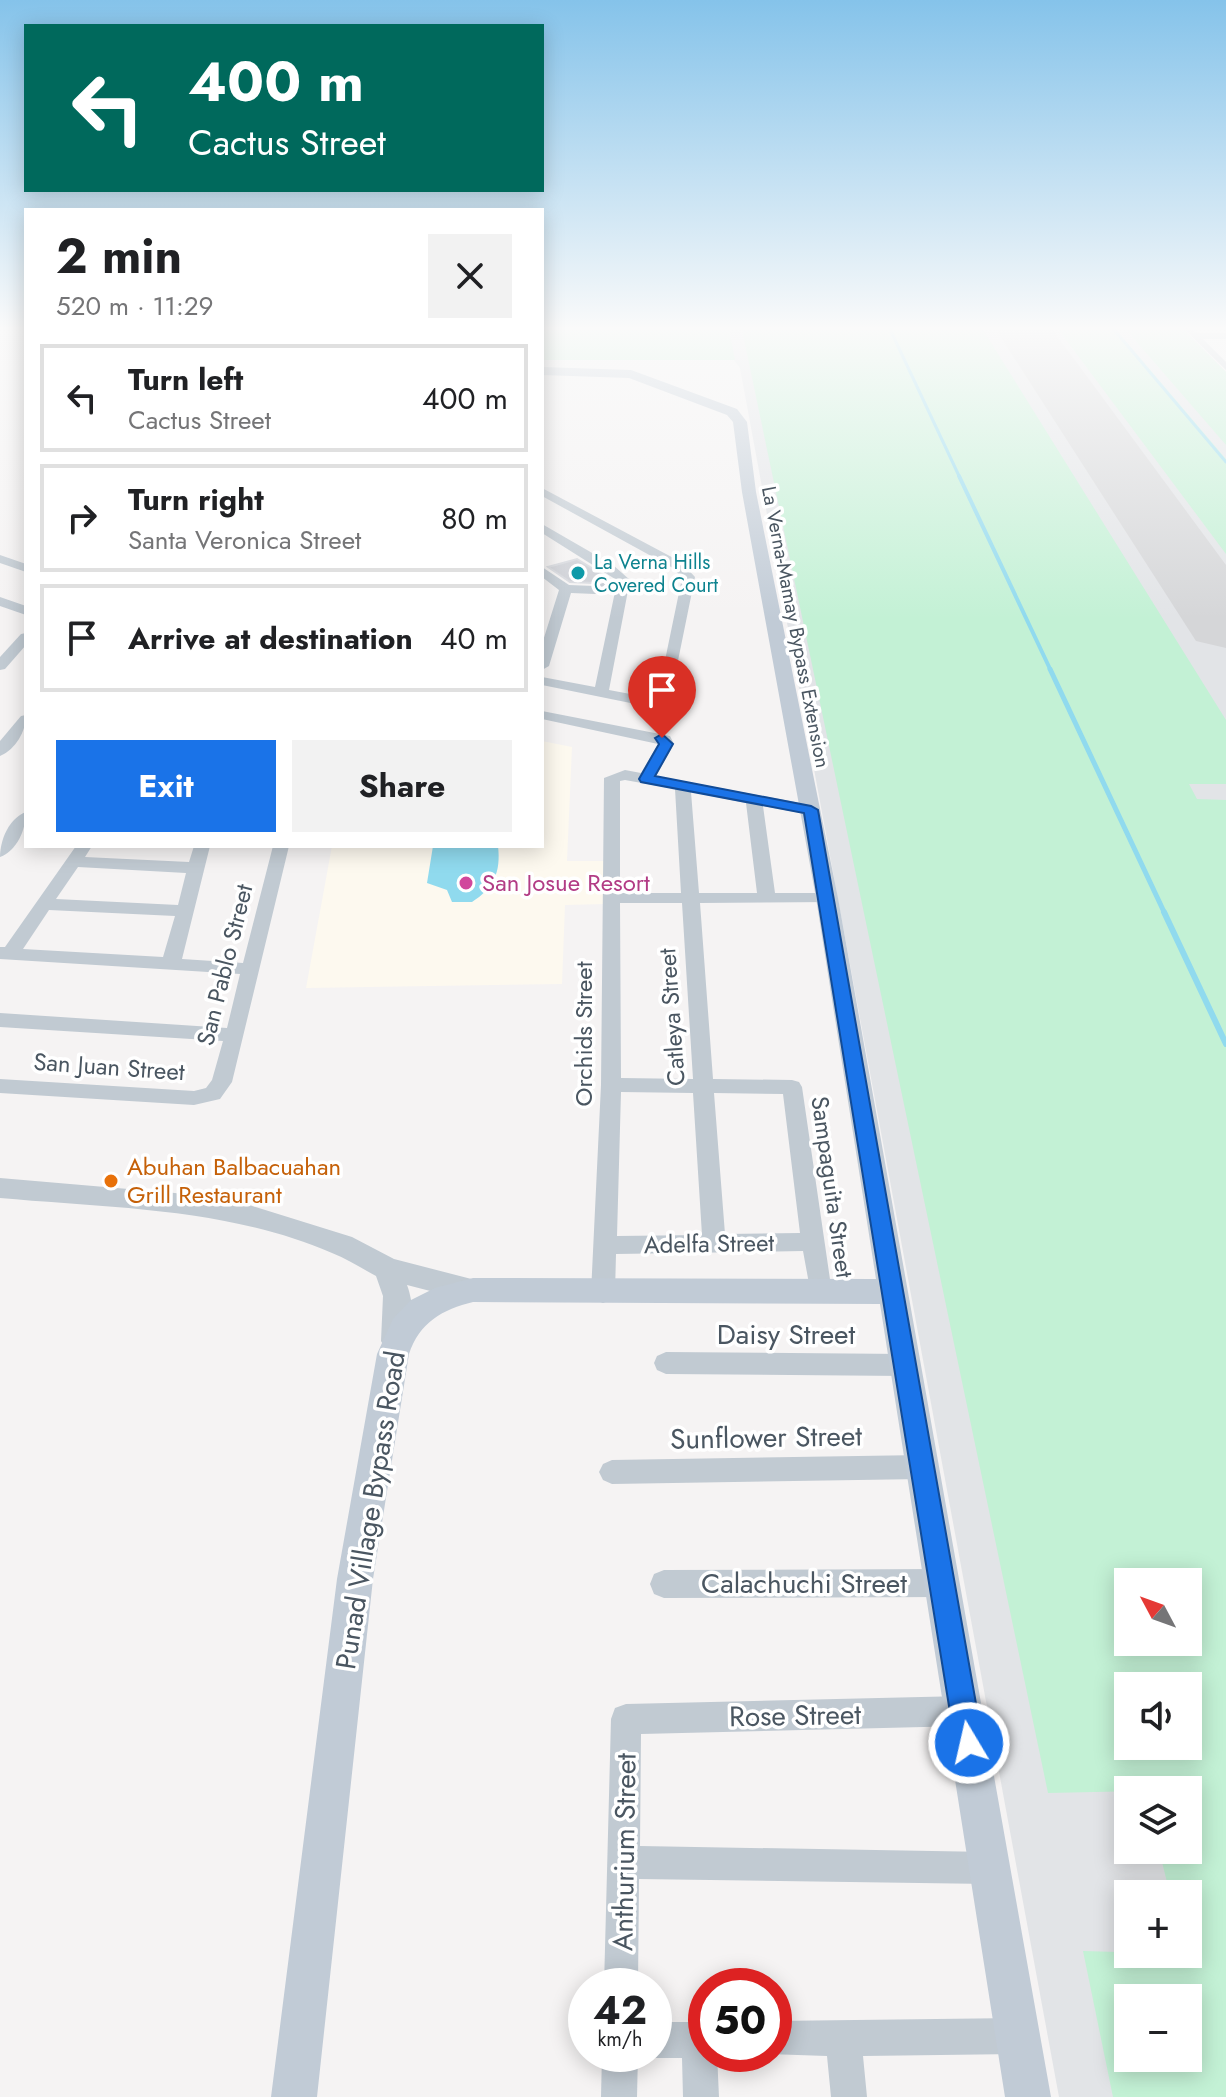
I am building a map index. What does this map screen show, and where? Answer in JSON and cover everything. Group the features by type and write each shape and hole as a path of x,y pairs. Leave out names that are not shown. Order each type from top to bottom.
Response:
{"main road":[{"name":"La Verna-Mamay Bypass Extension","path":"739,423 749,492 811,810"},
{"path":"811,810 944,1583 1028,2097"},
{"name":"Punad Village Bypass Road","path":"294,2097 355,1579 396,1341 405,1326 422,1308 448,1296 473,1290 893,1292"}],"street":[{"path":"544,492 688,574 667,698 662,703 544,681"},
{"path":"544,529 624,580"},
{"path":"0,559 24,567"},
{"path":"544,572 566,589 595,590 624,580"},
{"path":"601,693 624,580"},
{"path":"544,660 566,589"},
{"path":"0,601 24,610"},
{"path":"0,666 24,639"},
{"path":"544,715 665,739 666,744 646,779 811,810"},
{"path":"0,751 24,721"},
{"name":"Orchids Street","path":"603,1293 611,1085 611,781 615,776 646,779"},
{"name":"Catleya Street","path":"683,786 714,1244"},
{"path":"754,799 767,898"},
{"path":"0,852 24,820"},
{"path":"171,964 201,848"},
{"name":"San Pablo Street","path":"213,1094 222,1082 235,1035 280,848"},
{"path":"5,953 45,904 79,854 196,868"},
{"path":"611,898 827,898"},
{"path":"45,904 184,911"},
{"path":"5,953 250,969"},
{"path":"0,1020 235,1035"},
{"path":"611,1085 703,1086"},
{"name":"San Juan Street","path":"0,1086 194,1098 213,1094"},
{"name":"Sampaguita Street","path":"703,1086 792,1087 820,1293"},
{"path":"0,1188 175,1203 249,1215 342,1245 387,1269 473,1290"},
{"name":"Adelfa Street","path":"605,1245 813,1242"},
{"path":"387,1269 397,1296 396,1341"},
{"name":"Daisy Street","path":"666,1363 905,1365"},
{"name":"Sunflower Street","path":"612,1472 922,1467"},
{"name":"Calachuchi Street","path":"664,1584 944,1583"},
{"name":"Rose Street","path":"626,1719 964,1711"},
{"name":"Anthurium Street","path":"621,1968 626,1719"},
{"path":"623,1862 989,1868"},
{"path":"792,2039 1017,2036"},
{"path":"843,2038 849,2097"},
{"path":"619,2097 620,2072"},
{"path":"701,2072 701,2097"}],"shaded area":[{"path":"750,423 1226,423 1226,2097 1059,2097"},
{"name":"San Josue Resort","path":"544,741 572,747 567,861 606,861 606,904 565,905 562,984 306,988 332,848 544,848"}],"green space":[{"path":"761,423 1041,423 1226,720 1226,784 1189,784 1197,799 1226,800 1226,2097 1113,2097 1083,1951 1114,1952 1114,1968 1202,1968 1202,1880 1166,1880 1162,1864 1202,1864 1202,1776 1114,1776 1114,1792 1048,1793"},
{"path":"1128,423 1195,423 1226,459 1226,554"},
{"path":"1207,423 1226,423 1226,445"}],"water":[{"path":"433,848 498,848 497,871 491,885 472,902 452,902 447,890 427,883"}],"building":[{"name":"La Verna Hills Covered Court","path":"577,559 608,578 594,583 570,582 548,567"}],"waterway":[{"path":"934,423 960,478"},
{"path":"1193,423 1226,462"},
{"path":"959,476 1051,671"},
{"path":"1050,669 1165,914"},
{"path":"1164,912 1226,1044"}],"runway":[{"path":"1088,423 1226,623"}],"place":[{"name":"La Verna Hills Covered Court","path":"578,573"},
{"name":"San Josue Resort","path":"466,883"},
{"name":"Abuhan Balbacuahan Grill Restaurant","path":"111,1181"}],"route":[{"path":"662,738 666,744 646,779 811,810 969,1743"}]}
